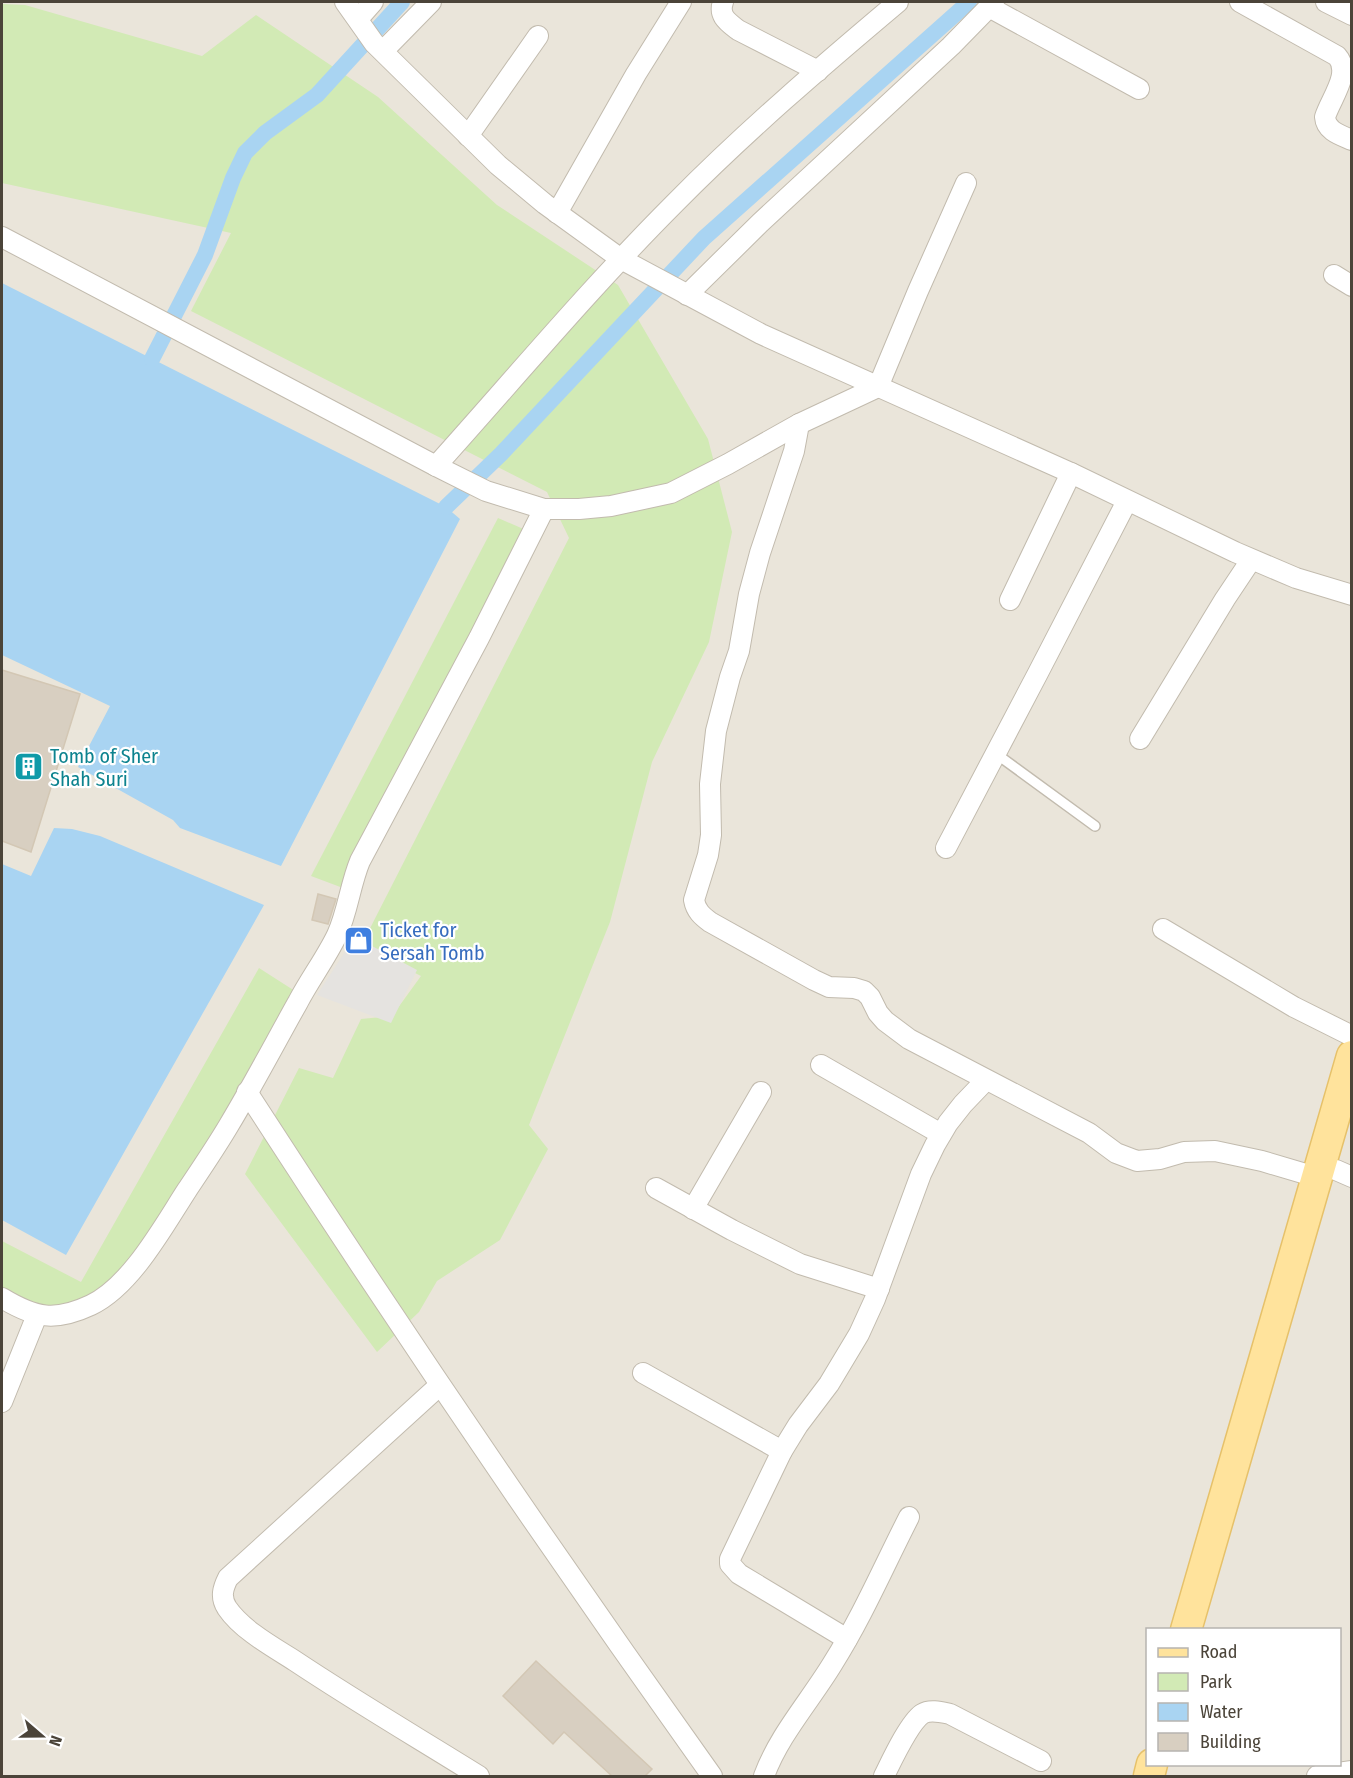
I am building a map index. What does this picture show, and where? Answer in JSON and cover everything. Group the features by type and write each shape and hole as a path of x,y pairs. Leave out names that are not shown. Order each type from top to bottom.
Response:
{"main road":[{"path":"1186,1628 1335,1175 1352,1056"},
{"path":"1205,1628 1352,1115"}],"street":[{"path":"345,2 370,35 468,136 524,187 621,259 761,334 1071,473 1251,560 1296,578 1352,595"},
{"path":"370,35 373,2"},
{"path":"370,35 431,2"},
{"path":"557,213 636,74 681,2"},
{"path":"723,2 722,15 738,30 818,71"},
{"path":"443,470 621,259 692,187 818,71 898,2"},
{"path":"1240,2 1337,56 1342,62 1343,72 1325,117 1325,124 1352,140"},
{"path":"1326,2 1352,15"},
{"path":"684,293 951,46 991,4 1139,90"},
{"path":"468,136 538,36"},
{"path":"2,237 486,491 544,508 579,509 611,506 671,493 799,424 878,387 966,183"},
{"path":"1334,275 1352,286"},
{"path":"799,424 794,451 749,594 739,651 729,676 716,731 710,784 710,845 694,900 695,908 701,916 814,981 829,987 854,988 864,991 870,997 878,1013 893,1029 1089,1133 1116,1153 1127,1158 1148,1161 1184,1152 1215,1151 1335,1175"},
{"path":"1010,600 1071,473"},
{"path":"946,848 1127,501"},
{"path":"2,1298 37,1315 54,1316 92,1305 127,1277 169,1218 228,1127 336,936 342,924 351,885 360,861 495,608 544,508"},
{"path":"1140,739 1251,560"},
{"path":"1163,929 1294,1006 1352,1036"},
{"path":"821,1065 941,1134"},
{"path":"848,1639 734,1570 730,1564 732,1554 782,1452 798,1425 829,1384 859,1334 879,1289 921,1174 941,1134 963,1104 986,1080"},
{"path":"248,1092 441,1384 632,1664 712,1776"},
{"path":"693,1209 761,1092"},
{"path":"656,1188 756,1243 800,1264 879,1289"},
{"path":"2,1402 37,1315"},
{"path":"643,1373 782,1452"},
{"path":"441,1384 228,1578 223,1587 222,1596 226,1606 237,1620 262,1639 479,1776"},
{"path":"764,1776 777,1746 848,1639 909,1517"},
{"path":"884,1776 912,1725 923,1713 935,1711 950,1714 1041,1761"},
{"path":"1317,1776 1352,1771"}],"lane":[{"path":"994,753 1095,826"}],"shaded area":[{"path":"2,2 1351,2 1351,1776 2,1776"},
{"path":"350,944 367,952 372,946 417,970 391,1023 317,995"}],"green space":[{"path":"2,4 25,5 202,56 256,15 378,97 497,205 618,285 708,439 732,532 709,642 652,762 610,922 529,1125 548,1149 500,1240 437,1281 419,1312 377,1352 245,1174 299,1068 333,1078 361,1019 392,1016 421,976 361,946 569,538 547,492 191,311 231,233 2,183"},
{"path":"498,518 528,531 351,891 311,876"},
{"path":"259,968 298,993 154,1231 107,1288 70,1309 33,1304 2,1288 2,1241 81,1282"}],"water":[{"path":"2,283 446,507 460,519 281,866 180,828 173,820 78,767 110,706 2,655"},
{"path":"54,828 72,829 100,836 264,905 66,1255 2,1220 2,864 31,876"}],"building":[{"name":"Tomb of Sher Shah Suri","path":"2,670 80,694 31,852 2,841"},
{"path":"318,894 336,899 328,924 312,920"},
{"path":"536,1661 652,1769 645,1776 612,1776 564,1732 553,1744 503,1696"}],"waterway":[{"path":"152,359 205,255 233,178 245,153 265,133 317,95 402,2"},
{"path":"446,507 501,454 704,238 969,2"}],"place":[{"name":"Tomb of Sher Shah Suri","path":"29,767"},
{"name":"Ticket for Sersah Tomb","path":"359,941"}]}
